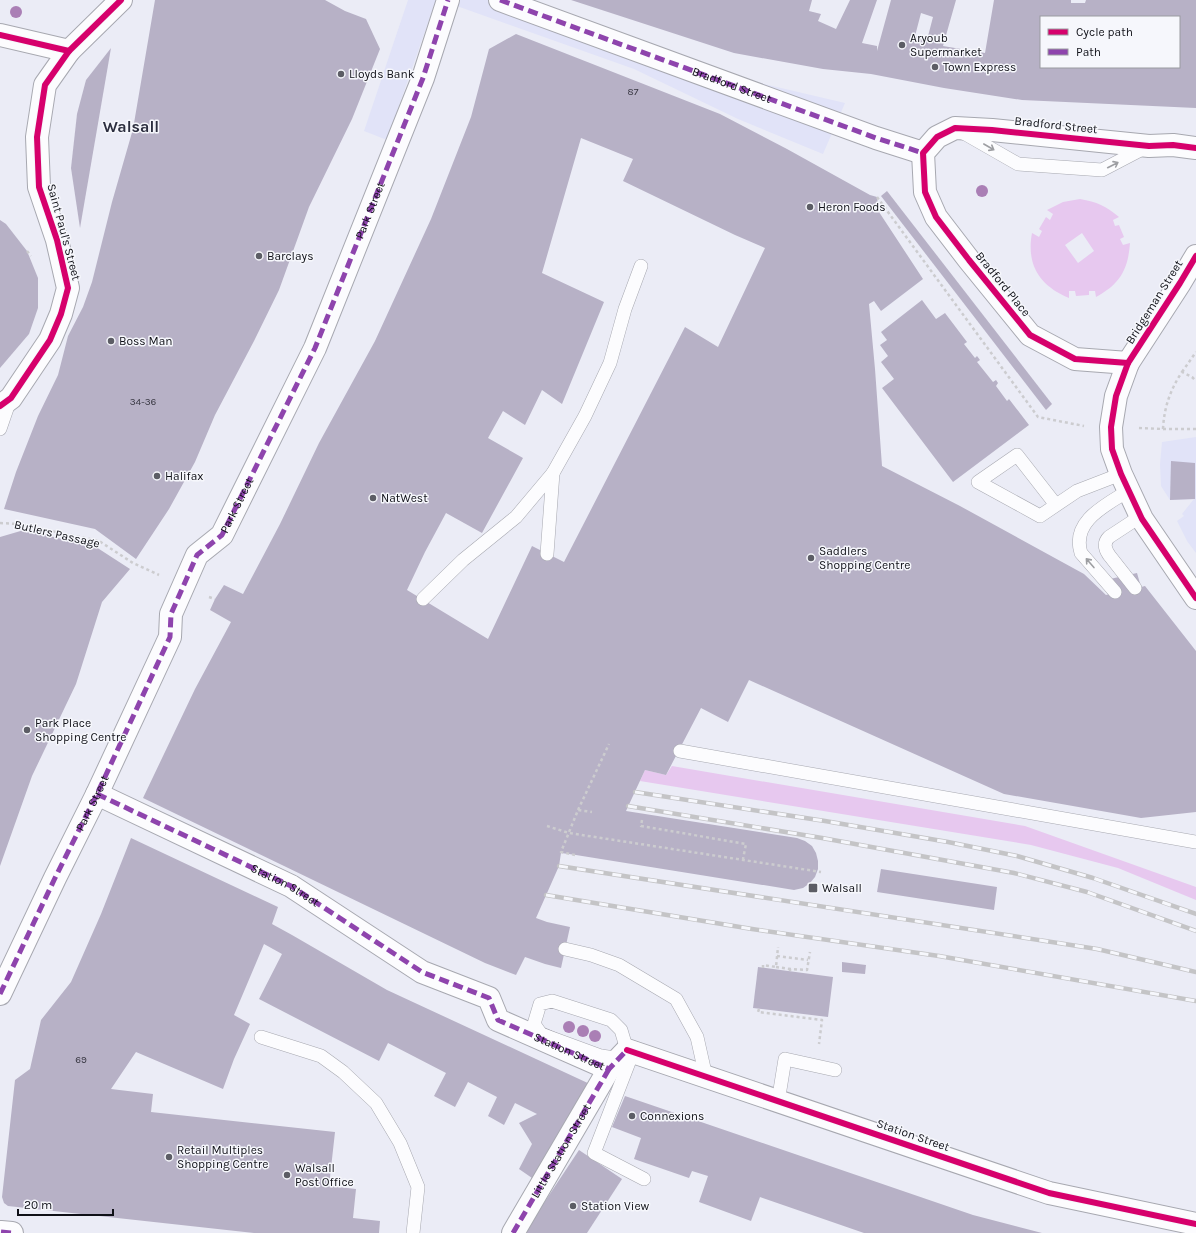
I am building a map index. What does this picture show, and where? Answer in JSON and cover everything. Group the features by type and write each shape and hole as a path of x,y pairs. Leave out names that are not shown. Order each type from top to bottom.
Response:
{"street":[{"name":"Saint Paul's Street","path":"5,402 50,340 61,314 68,288 57,240 39,187 37,137 45,85 69,51 121,0"},
{"name":"Park Street","path":"0,994 97,794 170,637 171,614 198,555 222,535 315,348 423,78 448,0"},
{"name":"Bradford Street","path":"500,0 868,135 923,153 936,137 955,128 992,130 1148,146 1196,148"},
{"path":"0,35 69,51"},
{"name":"Bradford Place","path":"923,153 925,192 936,217 1030,335 1075,360 1128,363"},
{"name":"Bridgeman Street","path":"1196,256 1128,363 1116,396 1111,427 1112,449 1124,482 1141,516 1196,598"},
{"name":"Station Street","path":"97,794 291,886 422,972 489,998 498,1020 609,1069 630,1051 1049,1193 1196,1224"},
{"name":"Little Station Street","path":"513,1233 609,1069"}],"lane":[{"path":"955,128 1018,164 1102,170 1148,146"},
{"path":"423,599 464,560 516,518 553,473 585,416 610,363 641,266"},
{"path":"0,428 5,402"},
{"path":"1056,505 1017,455 978,482 1040,516 1077,491 1124,482"},
{"path":"547,554 553,473"},
{"path":"1116,592 1081,553 1079,539 1082,528 1091,516 1124,482"},
{"path":"1135,588 1109,555 1105,545 1106,540 1109,537 1141,516"},
{"path":"680,751 1196,842"},
{"path":"566,949 591,955 619,965 676,999 696,1037 706,1077"},
{"path":"630,1051 614,1058 601,1056 542,1034 534,1024 540,1004 552,1001 611,1020 621,1030 630,1051 594,1153 644,1179"},
{"path":"261,1037 321,1056 343,1072 376,1103 400,1143 418,1187 412,1233"},
{"path":"778,1102 785,1059 835,1070"}],"path":[{"path":"877,197 1038,417 1081,426 1196,429"},
{"path":"1162,429 1169,396 1174,384 1196,352"},
{"path":"1182,372 1192,377 1196,381"},
{"path":"575,855 561,852 578,810 609,744"},
{"path":"578,810 592,812"},
{"path":"642,820 641,826 746,844 743,860"},
{"path":"547,826 569,833 820,872"},
{"path":"776,967 778,947"},
{"path":"763,968 763,965 790,970 807,970 810,952"},
{"path":"777,956 808,960"}],"shaded area":[{"path":"408,0 436,0 387,140 364,131"},
{"path":"440,0 525,0 708,71 845,103 823,154 738,119 634,69"},
{"path":"1080,199 1096,203 1110,210 1119,217 1113,220 1115,226 1119,225 1124,237 1120,239 1123,245 1130,243 1125,269 1111,287 1096,297 1095,291 1089,291 1089,295 1076,296 1075,291 1069,291 1069,298 1059,293 1043,281 1033,264 1031,255 1032,233 1039,237 1042,231 1039,229 1046,217 1050,220 1053,214 1047,210 1063,202","holes":["1082,233 1094,251 1078,263 1065,245"]},
{"path":"1196,437 1196,553 1187,541 1177,521 1184,516 1182,514 1194,499 1170,500 1161,486 1160,464 1162,442"},
{"path":"672,766 1025,826 1196,887 1196,900 1118,868 1031,845 640,781 645,770 666,775"}],"building":[{"path":"155,0 325,0 345,11 366,19 380,49 352,119 309,207 279,290 215,415 195,462 169,509 136,559 95,529 4,509 16,472 38,416 58,375 68,336 83,307 92,282 112,202 133,129"},
{"path":"571,0 812,0 809,11 821,14 818,21 836,29 850,0 877,0 862,43 877,46 877,51 891,0 956,0 943,46 985,53 994,0 1071,0 1071,3 1085,3 1086,0 1196,0 1196,108 1022,100 944,88 871,74 823,69 734,53","holes":["921,13 933,17 927,40 915,36"]},
{"name":"Saddlers Shopping Centre","path":"516,34 720,114 870,195 877,197 879,212 923,279 881,311 874,301 869,304 882,466 960,506 1084,574 1106,595 1113,593 1110,579 1137,573 1141,587 1145,586 1196,651 1196,812 1141,818 1004,794 749,680 728,722 701,708 666,775 645,770 626,811 797,838 812,846 816,853 818,869 815,877 803,888 794,890 561,853 559,866 536,918 570,927 561,968 525,957 516,975 485,963 143,798 195,689 231,622 210,610 215,599 224,585 243,594 280,524 319,443 375,341 431,219 471,117 489,49","holes":["581,138 633,159 623,181 765,248 718,347 685,327 564,562 532,546 488,639 407,590 446,513 482,533 523,458 488,438 503,411 525,425 542,390 562,404 604,302 542,273"]},
{"path":"111,48 80,228 71,168 77,114 86,80"},
{"path":"887,191 1052,404 1046,410 881,196"},
{"path":"0,220 6,224 27,251 38,278 38,308 29,334 0,368"},
{"path":"922,300 936,319 945,313 967,342 964,344 975,358 977,356 980,360 977,362 993,382 996,380 998,383 996,386 1007,401 1009,399 1029,425 953,482 882,388 894,379 881,362 888,356 880,345 887,340 881,332"},
{"path":"1171,461 1195,463 1195,499 1170,500"},
{"path":"24,530 96,547 130,569 102,602 76,684 32,776 0,866 0,537"},
{"path":"131,838 278,907 272,924 387,990 592,1085 532,1178 519,1169 532,1144 519,1123 537,1114 515,1103 504,1125 488,1116 497,1097 468,1082 455,1107 434,1096 446,1073 388,1043 379,1061 259,999 282,954 264,944 234,1015 250,1024 234,1059 223,1089 136,1052 111,1089 153,1094 151,1112 335,1132 329,1186 356,1189 353,1218 380,1221 379,1233 254,1233 8,1206 4,1203 2,1197 15,1080 30,1069 41,1020 71,982 101,914"},
{"path":"881,869 997,887 994,910 877,892"},
{"path":"842,962 866,965 865,974 842,972"},
{"path":"758,967 833,977 828,1017 753,1008"},
{"path":"625,1096 973,1215 1042,1233 864,1233 760,1197 751,1221 699,1202 708,1176 692,1171 689,1178 634,1159 641,1138 612,1127"},
{"name":"Station View","path":"579,1150 622,1179 587,1233 524,1233"}],"railway":[{"path":"635,792 825,821 948,842 1017,856 1093,878 1196,914"},
{"path":"628,806 822,838 1014,873 1087,892 1196,931"},
{"path":"559,866 1097,949 1196,972"},
{"path":"546,895 752,929 939,956 1196,1001"}],"marked path":[{"path":"0,994 97,794 170,637 171,614 197,555 222,535 315,348 423,78 448,0"},
{"path":"500,0 876,138 923,153"},
{"path":"97,794 291,886 422,972 489,998 498,1020 609,1069 627,1050"},
{"path":"513,1233 609,1069"},
{"path":"1,1232 12,1233"}],"cycle path":[{"path":"0,406 11,398 50,340 61,314 68,288 57,240 39,187 37,137 45,85 69,51 121,0"},
{"path":"0,35 69,51"},
{"path":"1128,363 1075,359 1030,335 936,217 925,192 923,153 937,137 955,128 992,130 1149,146 1173,145 1196,148"},
{"path":"1196,256 1128,363 1116,396 1111,427 1112,449 1121,474 1142,519 1196,598"},
{"path":"627,1050 1049,1193 1196,1224"}],"place":[{"name":"Aryoub Supermarket","path":"902,45"},
{"name":"Town Express","path":"935,67"},
{"name":"Lloyds Bank","path":"341,74"},
{"name":"Heron Foods","path":"810,207"},
{"name":"Barclays","path":"259,256"},
{"name":"Boss Man","path":"111,341"},
{"name":"Halifax","path":"157,476"},
{"name":"NatWest","path":"373,498"},
{"name":"Saddlers Shopping Centre","path":"811,558"},
{"name":"Park Place Shopping Centre","path":"27,730"},
{"name":"Walsall","path":"813,888"},
{"name":"Connexions","path":"632,1116"},
{"name":"Retail Multiples Shopping Centre","path":"169,1157"},
{"name":"Walsall Post Office","path":"287,1175"},
{"name":"Station View","path":"573,1206"}],"district":[{"name":"Walsall","path":"131,126"}]}
